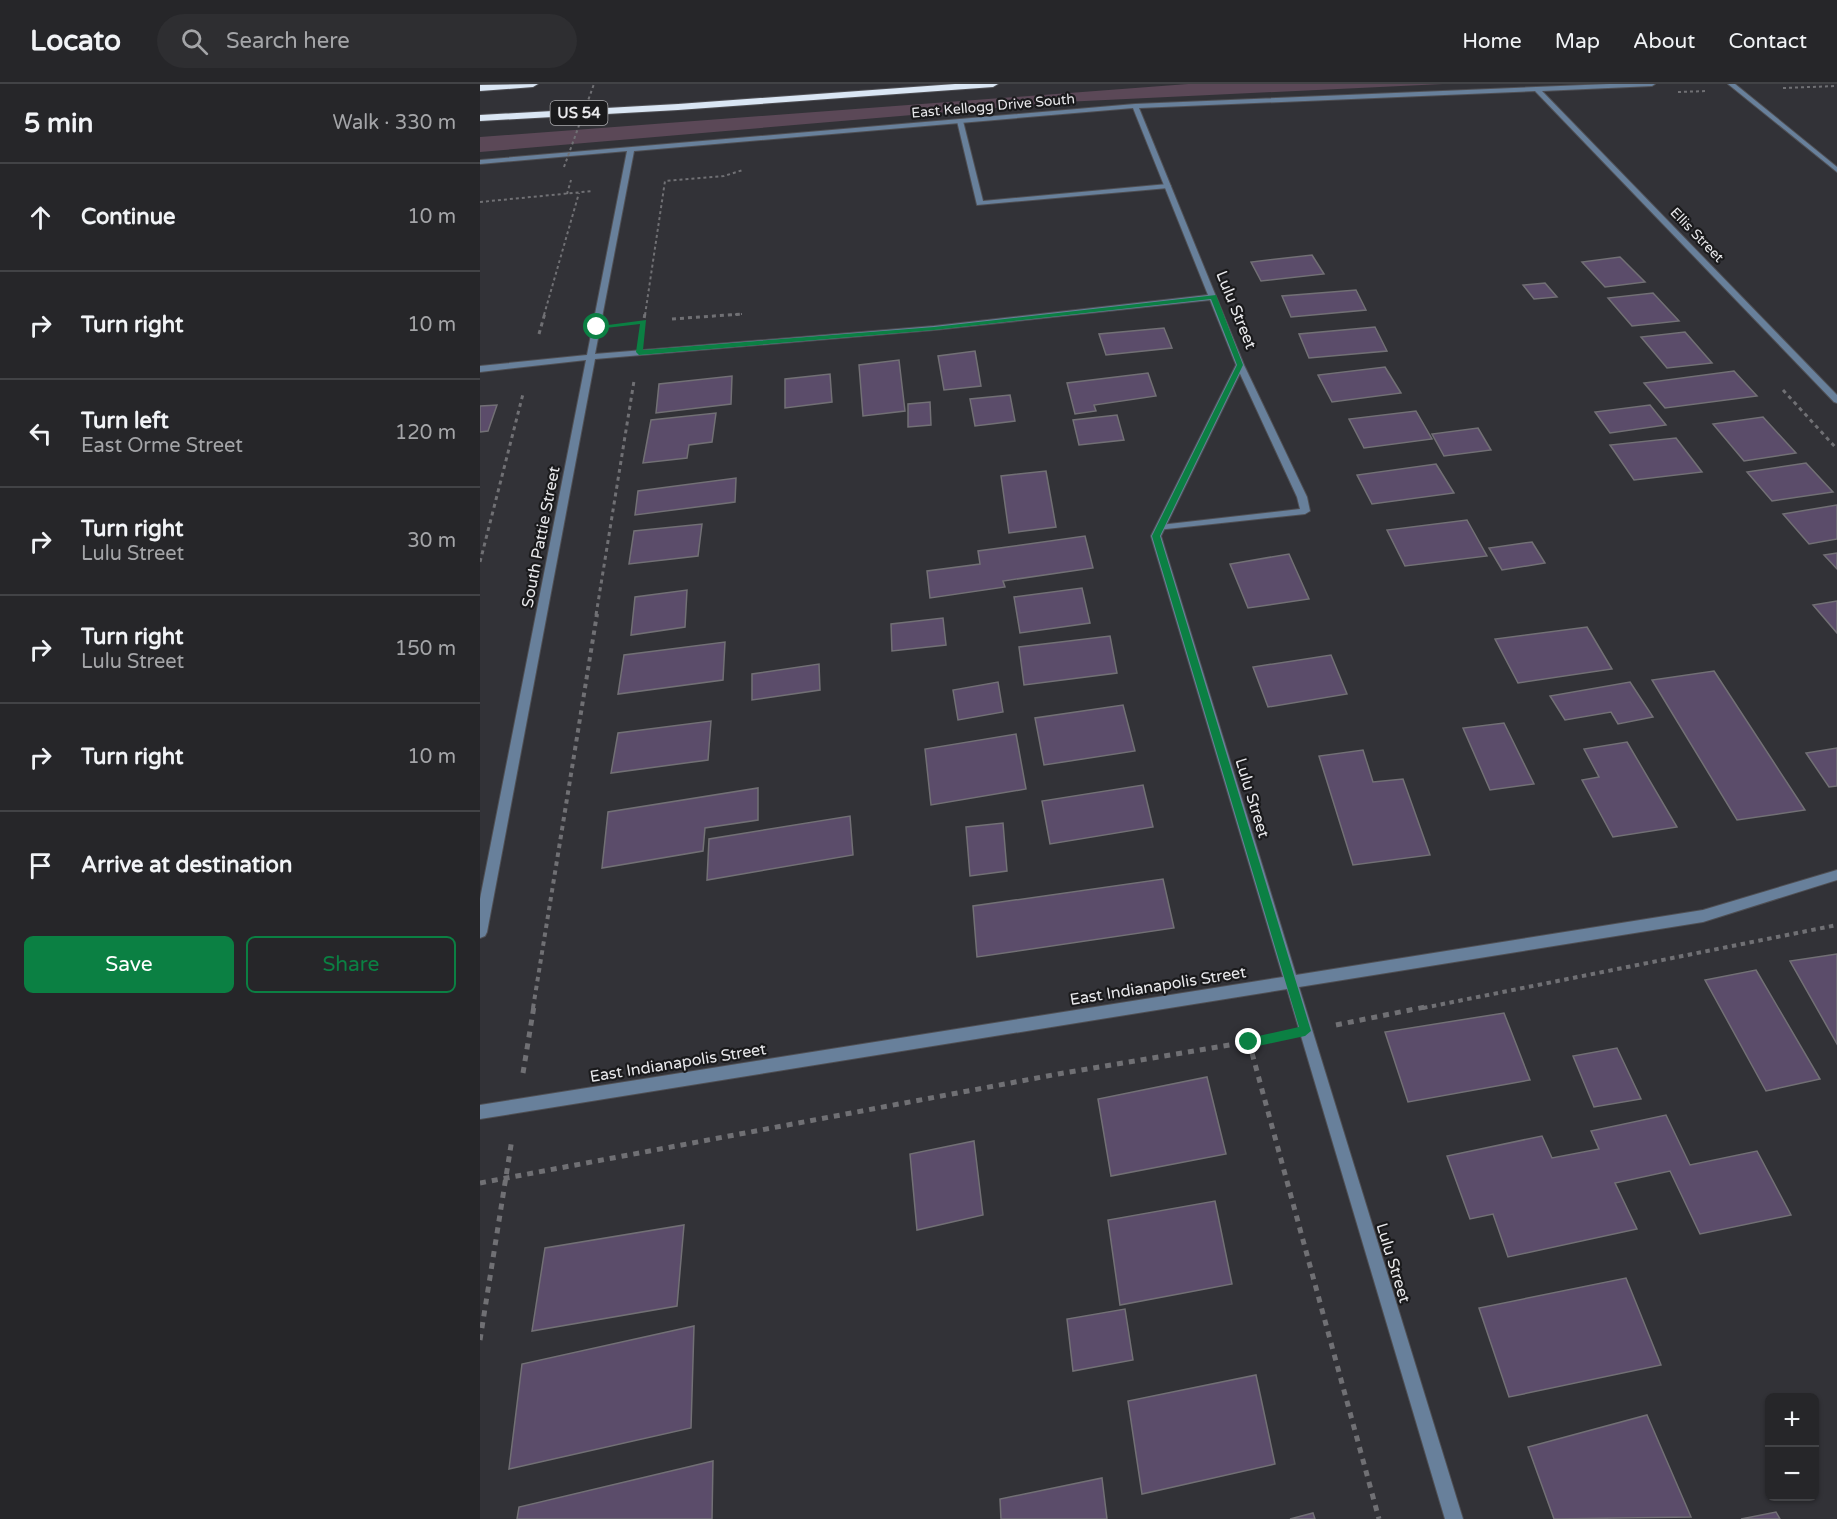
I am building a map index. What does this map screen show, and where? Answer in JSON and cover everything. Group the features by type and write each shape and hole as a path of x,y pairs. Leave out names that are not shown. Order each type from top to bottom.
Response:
{"highway":[{"name":"US 54","path":"480,85 533,84"},
{"name":"US 54","path":"480,118 678,107 993,84"},
{"path":"480,128 678,107"}],"street":[{"name":"East Kellogg Drive South","path":"480,162 1135,106 1652,84"},
{"path":"1731,84 1837,170"},
{"name":"Ellis Street","path":"1537,89 1837,400"},
{"name":"Lulu Street","path":"1135,106 1240,365 1156,536 1454,1519"},
{"path":"960,121 980,203 1168,186"},
{"name":"South Pattie Street","path":"480,932 631,148"},
{"path":"480,369 639,352 934,328 1213,297"},
{"path":"1160,528 1305,511 1302,497 1240,365"},
{"name":"East Indianapolis Street","path":"480,1112 1703,916 1837,875"}],"path":[{"path":"564,167 594,84"},
{"path":"1671,92 1837,86"},
{"path":"480,202 724,176 746,169"},
{"path":"480,1340 665,181"},
{"path":"665,320 730,313 752,314"},
{"path":"643,322 654,321"},
{"path":"530,333 540,332"},
{"path":"480,1183 1058,1074 1249,1042 1837,924"},
{"path":"1249,1042 1379,1519"}],"shaded area":[{"path":"1188,84 1443,84 1064,102 480,152 480,137"}],"building":[{"path":"1312,255 1324,274 1261,281 1251,262"},
{"path":"1620,257 1645,282 1605,287 1582,262"},
{"path":"1545,283 1557,297 1534,299 1523,285"},
{"path":"1356,290 1366,310 1291,317 1282,296"},
{"path":"1653,293 1679,321 1632,326 1608,298"},
{"path":"1375,327 1387,351 1309,358 1299,334"},
{"path":"1164,328 1172,348 1106,355 1099,334"},
{"path":"1685,332 1712,363 1667,368 1641,337"},
{"path":"975,351 981,386 944,390 938,356"},
{"path":"899,360 905,411 863,416 859,365"},
{"path":"1385,367 1401,393 1332,402 1318,375"},
{"path":"1734,371 1757,396 1665,408 1644,383"},
{"path":"1148,373 1156,396 1094,405 1096,411 1075,414 1067,383"},
{"path":"830,374 832,402 785,408 785,379"},
{"path":"732,376 731,404 656,413 659,384"},
{"path":"1010,395 1015,421 975,426 970,399"},
{"path":"930,402 931,425 908,427 908,404"},
{"path":"497,405 488,431 480,432 480,406"},
{"path":"1650,405 1666,425 1610,433 1595,412"},
{"path":"1416,411 1432,439 1364,448 1349,419"},
{"path":"716,413 712,442 689,445 687,458 643,463 651,420"},
{"path":"1117,415 1124,440 1079,445 1073,420"},
{"path":"1763,417 1796,453 1744,461 1713,424"},
{"path":"1478,428 1491,450 1444,456 1432,434"},
{"path":"1676,438 1702,472 1634,480 1610,445"},
{"path":"1806,463 1833,492 1772,501 1747,472"},
{"path":"1436,464 1454,493 1372,504 1357,475"},
{"path":"1046,471 1056,527 1009,533 1001,476"},
{"path":"736,478 735,502 635,515 638,491"},
{"path":"1837,505 1837,539 1809,544 1783,514"},
{"path":"1467,520 1487,556 1405,566 1387,530"},
{"path":"702,524 698,556 629,564 634,531"},
{"path":"1085,536 1093,568 1003,581 1005,587 930,598 927,571 980,564 978,551"},
{"path":"1532,542 1545,563 1502,570 1489,548"},
{"path":"1837,553 1837,569 1824,555"},
{"path":"1289,554 1309,599 1248,608 1230,564"},
{"path":"1082,588 1090,623 1020,633 1014,597"},
{"path":"687,590 685,627 631,635 635,597"},
{"path":"1837,601 1837,633 1813,605"},
{"path":"943,618 946,645 892,651 891,624"},
{"path":"1587,627 1612,669 1518,683 1495,639"},
{"path":"1110,636 1117,673 1024,685 1019,647"},
{"path":"725,642 723,680 618,694 624,655"},
{"path":"1331,655 1347,694 1268,707 1253,667"},
{"path":"819,664 820,690 752,700 752,674"},
{"path":"1714,671 1805,810 1737,820 1652,680"},
{"path":"998,682 1003,712 958,720 953,690"},
{"path":"1630,682 1653,717 1618,724 1611,712 1565,720 1550,696"},
{"path":"1123,705 1135,751 1044,765 1035,718"},
{"path":"711,721 708,760 611,773 618,733"},
{"path":"1504,723 1534,784 1490,790 1463,728"},
{"path":"1016,734 1026,789 931,805 925,749"},
{"path":"1627,742 1677,827 1613,837 1582,780 1599,777 1584,749"},
{"path":"1837,748 1837,786 1829,787 1806,753"},
{"path":"1363,750 1373,782 1403,779 1430,855 1353,865 1319,756"},
{"path":"1143,785 1153,827 1050,844 1042,801"},
{"path":"758,788 758,820 705,828 703,851 602,868 608,812"},
{"path":"850,816 853,855 707,880 709,839"},
{"path":"1003,823 1007,871 970,876 966,827"},
{"path":"1163,879 1174,928 977,957 973,906"},
{"path":"1837,954 1837,1044 1790,961"},
{"path":"1756,970 1820,1079 1766,1091 1705,980"},
{"path":"1504,1013 1530,1080 1408,1102 1385,1032"},
{"path":"1617,1048 1641,1099 1594,1107 1573,1056"},
{"path":"1207,1077 1226,1154 1111,1176 1098,1099"},
{"path":"1666,1115 1690,1165 1757,1151 1791,1215 1700,1234 1670,1171 1615,1183 1637,1229 1508,1257 1493,1214 1470,1219 1447,1156 1542,1136 1552,1158 1599,1149 1591,1131"},
{"path":"974,1141 983,1215 917,1230 910,1154"},
{"path":"1215,1201 1232,1284 1120,1305 1108,1220"},
{"path":"684,1225 677,1306 532,1331 545,1248"},
{"path":"1626,1278 1661,1365 1509,1397 1479,1308"},
{"path":"1125,1309 1133,1360 1073,1371 1067,1319"},
{"path":"694,1326 691,1428 509,1469 522,1364"},
{"path":"1256,1375 1275,1464 1142,1494 1128,1401"},
{"path":"1647,1415 1691,1517 1554,1519 1528,1447"},
{"path":"713,1461 712,1519 517,1519 519,1507"},
{"path":"1102,1478 1107,1519 1001,1519 1000,1499"},
{"path":"1776,1512 1780,1519 1741,1519"},
{"path":"1313,1513 1315,1519 1290,1519"}],"route":[{"path":"597,327 643,322 639,352 934,328 1213,297 1240,365 1156,536 1305,1031 1249,1042"}]}
